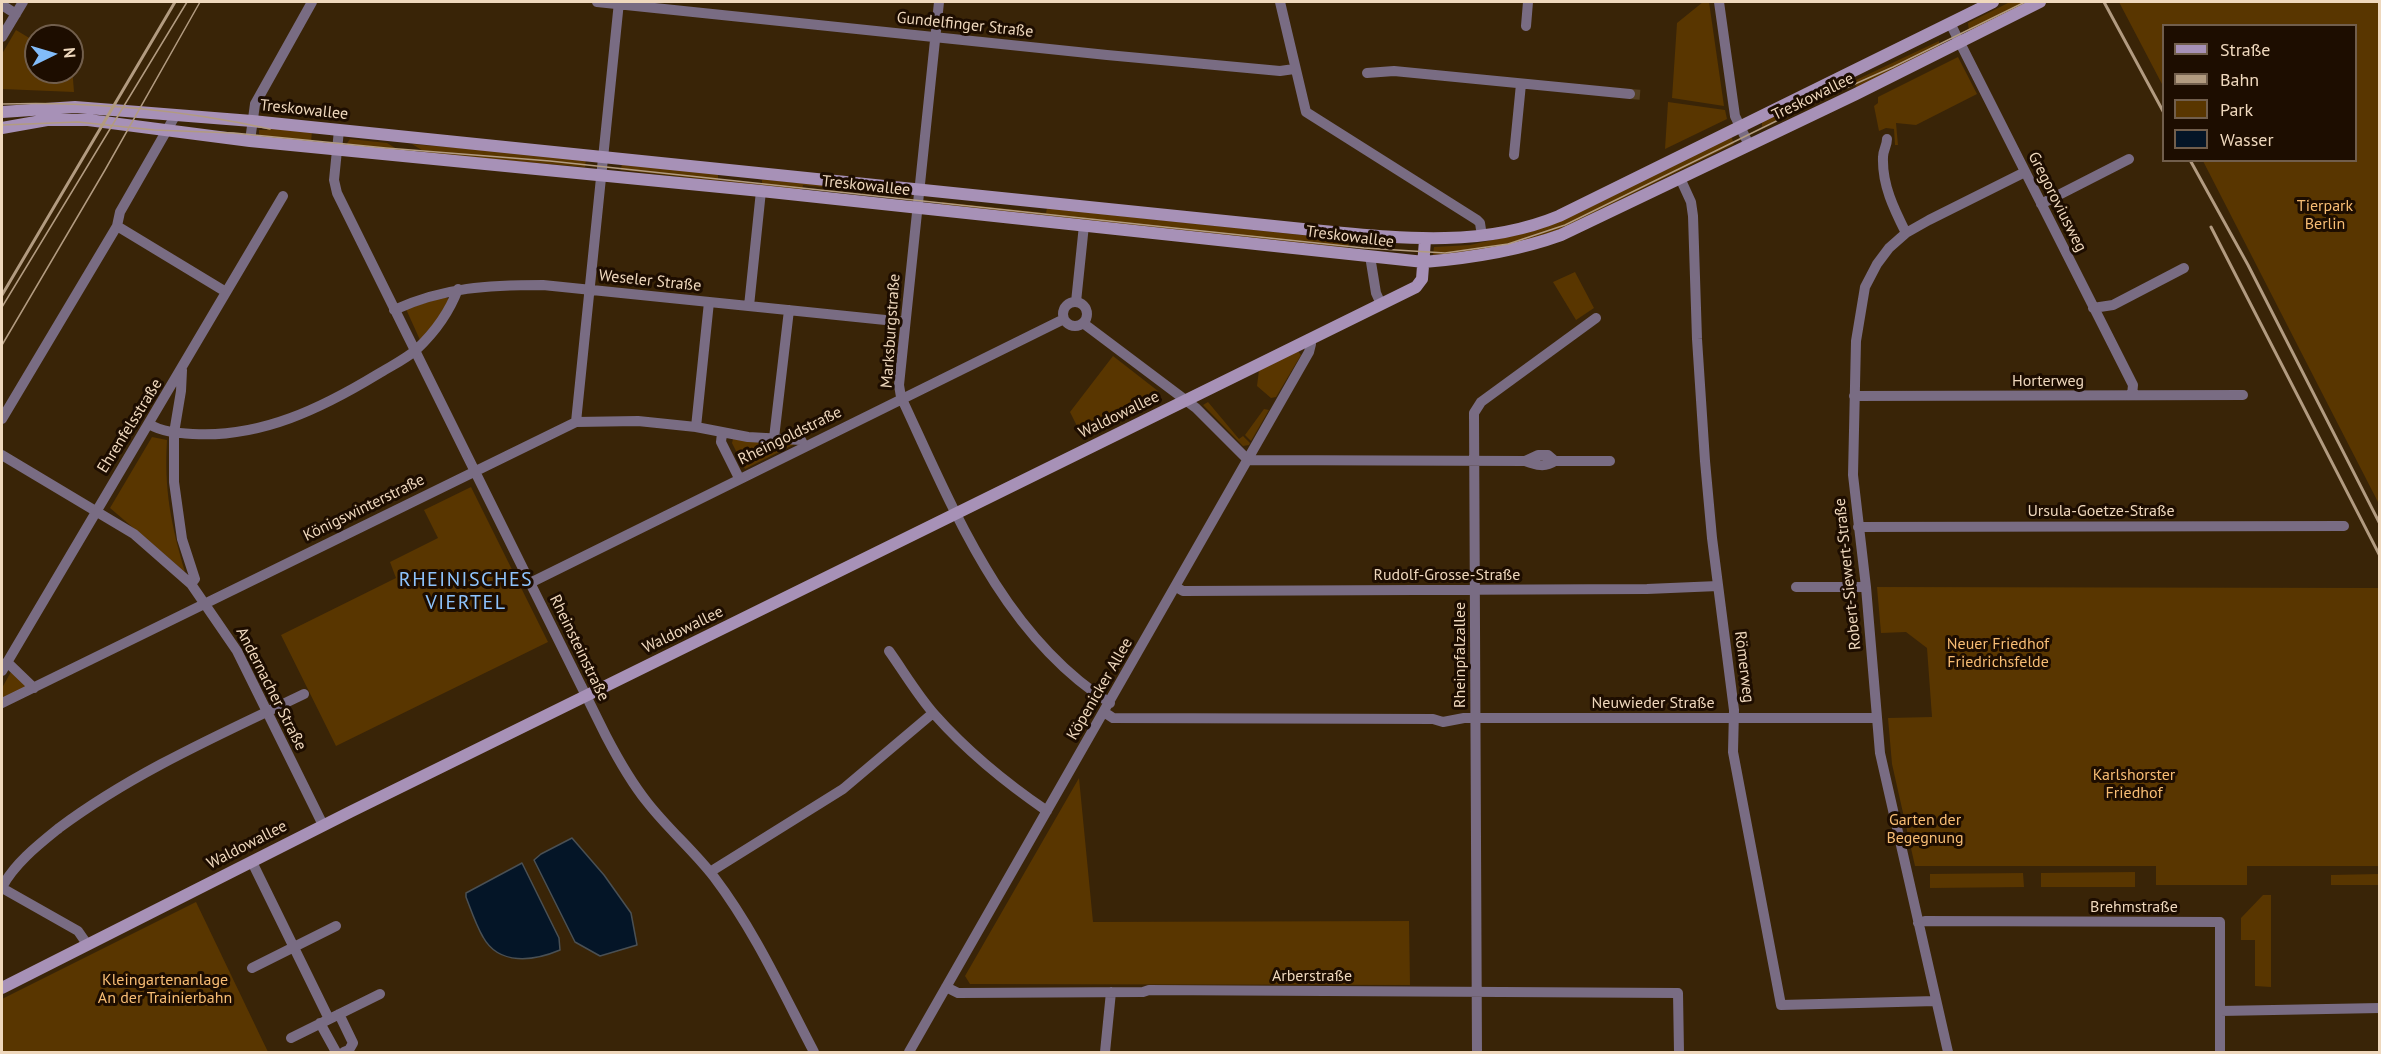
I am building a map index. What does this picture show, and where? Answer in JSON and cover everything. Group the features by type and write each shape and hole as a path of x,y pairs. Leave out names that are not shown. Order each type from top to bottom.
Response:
{"main road":[{"name":"Treskowallee","path":"2,112 75,107 252,121 1425,240 1482,236 1523,229 1552,219 1992,2"},
{"name":"Treskowallee","path":"2,128 47,120 97,121 250,141 761,191 1424,262 1482,256 1538,244 1586,224 2040,2"},
{"name":"Waldowallee","path":"2,988 323,825 1416,286 1422,279 1425,240"}],"street":[{"path":"2,38 23,2"},
{"path":"250,141 257,101 312,2"},
{"name":"Gundelfinger Straße","path":"597,2 1247,68 1280,71 1294,69"},
{"name":"Marksburgstraße","path":"939,2 899,385 901,398 987,572 1019,619 1057,662 1107,707"},
{"path":"1280,2 1306,112 1477,220 1480,223 1482,236"},
{"path":"1526,26 1528,2"},
{"path":"1719,2 1734,108 1749,146"},
{"path":"576,423 619,3"},
{"path":"2,5 16,14"},
{"name":"Gregoroviusweg","path":"1950,23 2133,385 2132,395"},
{"path":"1367,74 1394,71 1630,94"},
{"path":"1514,155 1521,84"},
{"path":"2,419 117,226 120,212 175,116"},
{"name":"Rheinsteinstraße","path":"339,130 334,180 337,193 585,696 620,763 647,802 710,872 753,936 814,1053"},
{"path":"1887,139 1883,153 1885,179 1891,204 1906,233"},
{"path":"2041,204 2129,159"},
{"name":"Robert-Siewert-Straße","path":"1948,1053 1882,764 1853,475 1858,323 1865,287 1877,264 1889,248 1906,233 2025,172"},
{"name":"Römerweg","path":"1680,178 1691,202 1693,216 1697,339 1704,440 1718,586 1735,718 1733,752 1781,1005 1936,1001"},
{"path":"749,306 761,191"},
{"name":"Ehrenfelsstraße","path":"4,666 283,196"},
{"path":"1076,302 1084,225"},
{"path":"117,226 226,292"},
{"path":"1370,256 1376,293 1381,304"},
{"path":"2093,308 2113,305 2184,268"},
{"name":"Weseler Straße","path":"394,310 418,299 458,289 498,285 543,285 906,322"},
{"path":"149,424 174,433 200,434 253,430 292,418 366,381 415,351 439,327 450,310 458,289"},
{"path":"696,427 709,302"},
{"path":"1076,302 1086,309 1087,316 1083,323 1072,326 1064,319 1065,308 1070,303 1076,302"},
{"path":"774,438 789,310"},
{"name":"Rheinpfalzallee","path":"1477,1053 1470,718 1474,590 1474,413 1477,406 1596,318"},
{"name":"Rheingoldstraße","path":"530,583 1064,319"},
{"path":"1083,323 1196,408 1248,460 1525,461 1538,455 1548,455 1555,461 1610,461"},
{"name":"Köpenicker Allee","path":"909,1053 1311,350 1309,339"},
{"path":"182,369 173,457 177,512 195,579 191,584"},
{"name":"Horterweg","path":"1854,396 2243,395"},
{"name":"Königswinterstraße","path":"2,703 576,423 638,421 696,427 722,433 801,440 804,446"},
{"path":"722,433 721,442 739,478"},
{"name":"Andernacher Straße","path":"2,455 134,534 191,584 237,651 323,825"},
{"name":"Ursula-Goetze-Straße","path":"1858,527 2343,526"},
{"name":"Rudolf-Grosse-Straße","path":"1176,587 1183,591 1718,586"},
{"path":"1796,587 1866,587"},
{"path":"889,651 933,713 989,768 1047,812"},
{"path":"4,666 33,688"},
{"path":"87,944 78,931 2,887 24,859 40,843 111,793 151,770 304,694"},
{"name":"Neuwieder Straße","path":"1107,707 1113,718 1433,719 1443,722 1470,718 1877,718"},
{"path":"710,872 843,789 933,713"},
{"path":"252,862 329,1019 336,1053"},
{"name":"Brehmstraße","path":"1918,922 2220,922 2220,1053"},
{"path":"252,968 336,926"},
{"name":"Arberstraße","path":"946,987 958,993 1265,990 1678,993 1679,1053"},
{"path":"1105,1053 1112,992"},
{"path":"291,1038 380,994"},
{"path":"2220,1011 2379,1008"},
{"path":"329,1019 353,1043 350,1050 344,1053"}],"green space":[{"path":"1703,2 1709,2 1724,106 1672,98 1677,23"},
{"path":"2010,2 2030,2 1969,32 1968,23"},
{"name":"Tierpark Berlin","path":"2119,2 2379,2 2379,504 2204,162 2357,162 2357,24 2162,24 2162,84"},
{"path":"16,30 24,35 24,84 73,84 74,92 2,89 2,54"},
{"path":"1939,41 1939,47 1857,89 1854,81"},
{"path":"1958,57 1977,94 1916,125 1896,123 1898,145 1895,145 1894,129 1886,128 1879,131 1874,106 1878,103 1878,97"},
{"path":"1841,80 1847,86 1762,127 1762,120"},
{"path":"1668,102 1725,110 1727,119 1665,149"},
{"path":"268,128 312,131 311,142 262,137 259,134 259,130"},
{"path":"1731,136 1734,144 1548,235 1482,252 1433,255 1434,247 1470,245 1524,233"},
{"path":"350,139 387,143 400,151 345,146"},
{"path":"412,144 586,159 585,167 428,154"},
{"path":"622,162 718,173 718,180 762,184 762,180 758,179 894,192 893,195 803,185 802,190 621,170"},
{"path":"942,202 1046,213 1047,208 1349,240 1348,248 942,205"},
{"path":"1575,272 1594,308 1576,320 1553,282"},
{"path":"444,297 449,299 446,310 420,340 406,309"},
{"path":"1298,351 1301,355 1276,397 1271,398 1257,386 1259,370"},
{"path":"1113,356 1158,391 1156,401 1083,438 1070,412"},
{"path":"1208,402 1239,439 1243,436 1250,443 1249,445 1243,446 1203,405"},
{"path":"1264,409 1269,410 1251,441 1245,435"},
{"path":"152,437 167,440 170,507 185,572 110,508"},
{"path":"733,439 793,445 745,469 732,443"},
{"path":"471,487 548,642 336,746 281,635 396,578 390,562 438,538 424,510"},
{"path":"1877,587 2379,588 2379,866 2247,866 2247,885 2156,885 2156,866 1915,866 1892,764 1888,718 1932,717 1927,648 1906,632 1881,633"},
{"path":"12,670 26,687 2,700 2,688"},
{"path":"1079,778 1093,922 1409,921 1410,985 970,984 965,976"},
{"path":"2135,872 2135,887 2041,887 2041,873"},
{"path":"2023,873 2024,887 1930,888 1930,874"},
{"path":"2379,874 2379,885 2331,885 2331,875"},
{"path":"2263,895 2271,895 2271,987 2255,986 2255,940 2241,940 2241,918"},
{"name":"Kleingartenanlage An der Trainierbahn","path":"196,902 268,1052 2,1052 2,999"}],"water":[{"path":"572,838 604,875 631,913 637,945 600,956 575,942 534,860"},
{"path":"522,863 559,938 560,950 539,957 518,959 498,953 490,946 478,928 466,893"}],"tunnel":[{"path":"1630,94 1642,95"}],"tram line":[{"path":"2,307 187,2"},
{"path":"2,345 200,2"},
{"path":"2,125 78,122 154,130 234,133 550,161 1364,248 1445,253 1508,244 1565,225 2025,2"},
{"path":"2,104 35,103 136,108 237,122 270,129"}],"railway":[{"path":"2,295 175,2"},
{"path":"2104,2 2162,109"},
{"path":"2191,162 2248,265 2380,524"},
{"path":"2211,227 2380,556"}],"district":[{"name":"RHEINISCHES VIERTEL","path":"466,592"}],"park label":[{"name":"Neuer Friedhof Friedrichsfelde","path":"1998,653"},
{"name":"Karlshorster Friedhof","path":"2134,784"},
{"name":"Garten der Begegnung","path":"1925,829"}]}
